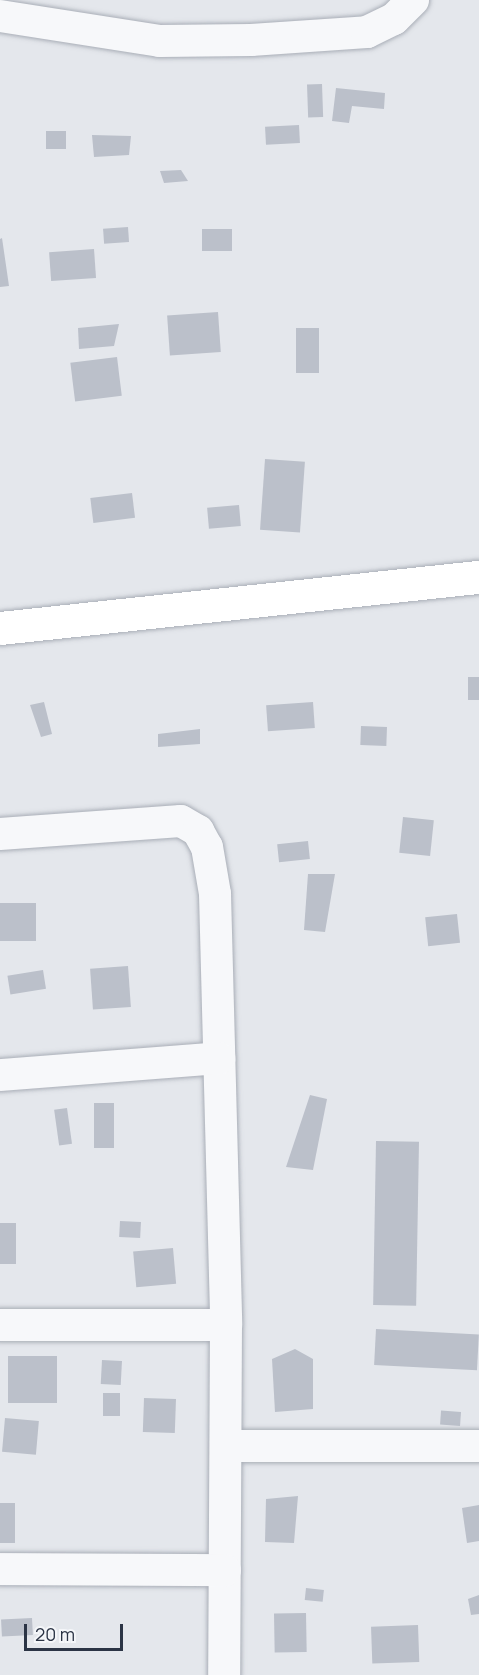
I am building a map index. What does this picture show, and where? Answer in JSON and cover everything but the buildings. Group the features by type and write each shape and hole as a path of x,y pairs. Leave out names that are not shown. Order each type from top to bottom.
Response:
{"main road":[{"path":"0,628 479,577"}],"street":[{"path":"0,16 160,41 251,40 367,32 394,19 413,0"},
{"path":"0,834 181,821 198,831 207,847 215,894 226,1325 224,1675"},
{"path":"0,1075 219,1058"},
{"path":"0,1325 226,1325"},
{"path":"227,1446 479,1446"},
{"path":"0,1569 225,1570"}]}
